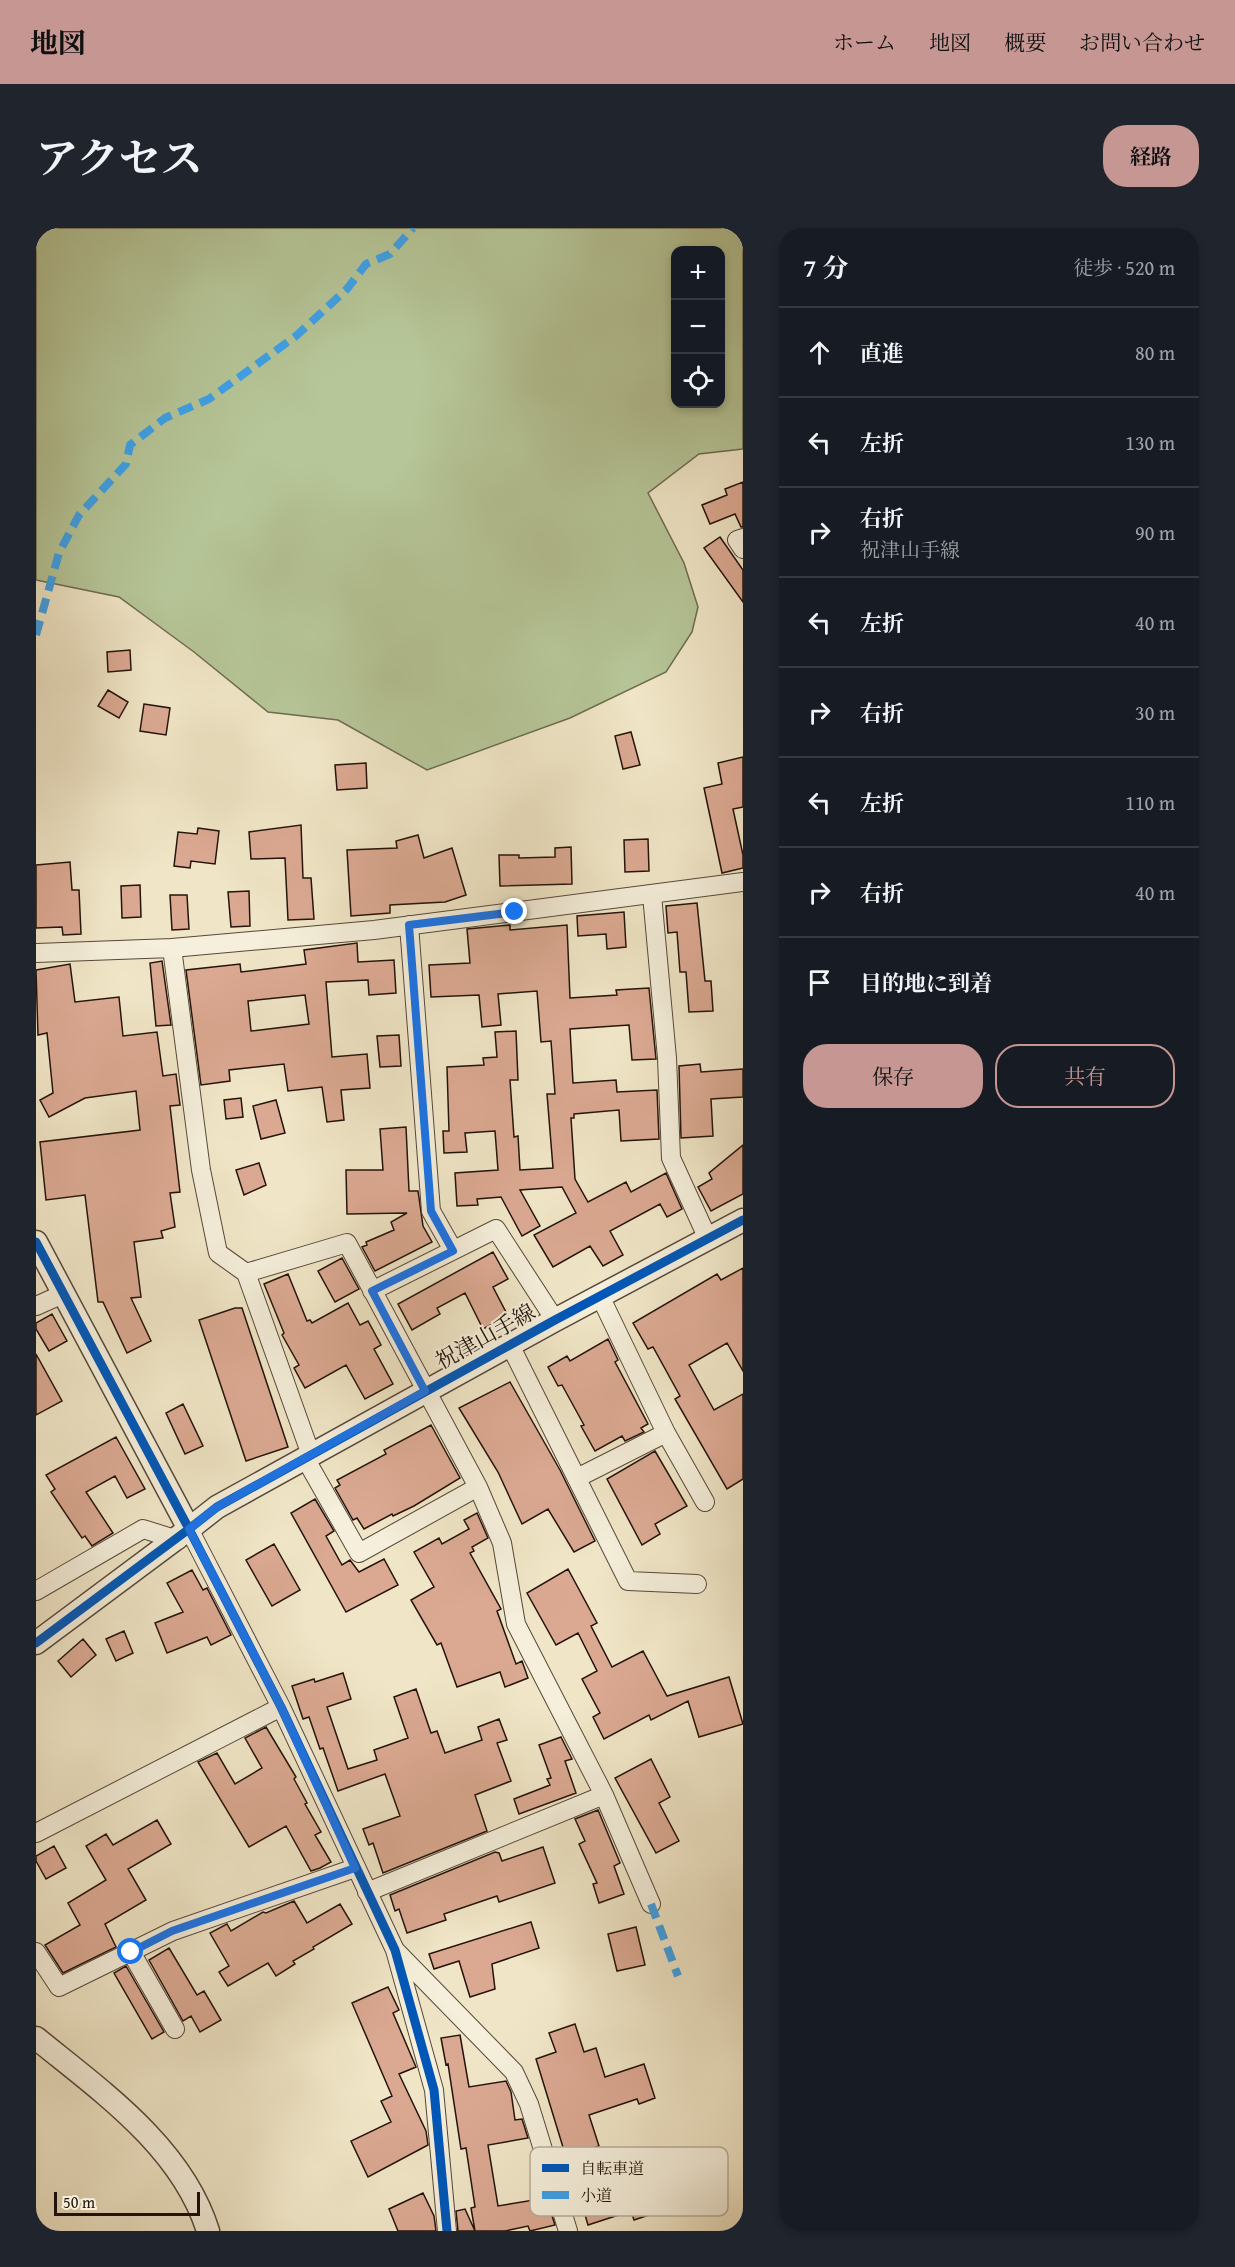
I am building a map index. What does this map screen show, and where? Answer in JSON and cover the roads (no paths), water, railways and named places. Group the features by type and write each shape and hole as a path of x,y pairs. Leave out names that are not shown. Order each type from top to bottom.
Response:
{"street":[{"path":"743,538 736,540 743,549"},
{"path":"36,953 172,948 409,925 743,882"},
{"path":"652,895 667,1058 671,1158 708,1239"},
{"path":"409,925 431,1211 453,1251"},
{"path":"172,948 201,1170 218,1253 246,1273 308,1457 358,1553 478,1487"},
{"name":"祝津山手線","path":"36,1643 217,1507 555,1320 743,1220"},
{"path":"372,1291 496,1229 555,1320"},
{"path":"36,1242 183,1534 281,1707 395,1950 434,2090 447,2231"},
{"path":"246,1273 347,1244 478,1487 502,1543 516,1624 604,1795 651,1904"},
{"path":"36,1306 63,1294"},
{"path":"600,1296 666,1433 705,1502"},
{"path":"510,1345 628,1581 697,1584"},
{"path":"577,1478 666,1433"},
{"path":"36,1590 143,1529 183,1534"},
{"path":"36,1833 281,1707"},
{"path":"367,1892 604,1795"},
{"path":"36,1952 59,1987 172,1931 355,1868"},
{"path":"395,1950 514,2072 529,2104 542,2147"},
{"path":"131,1952 176,2029"},
{"path":"36,2038 103,2092 151,2137 180,2175 208,2231"},
{"path":"563,2216 568,2231"}]}
